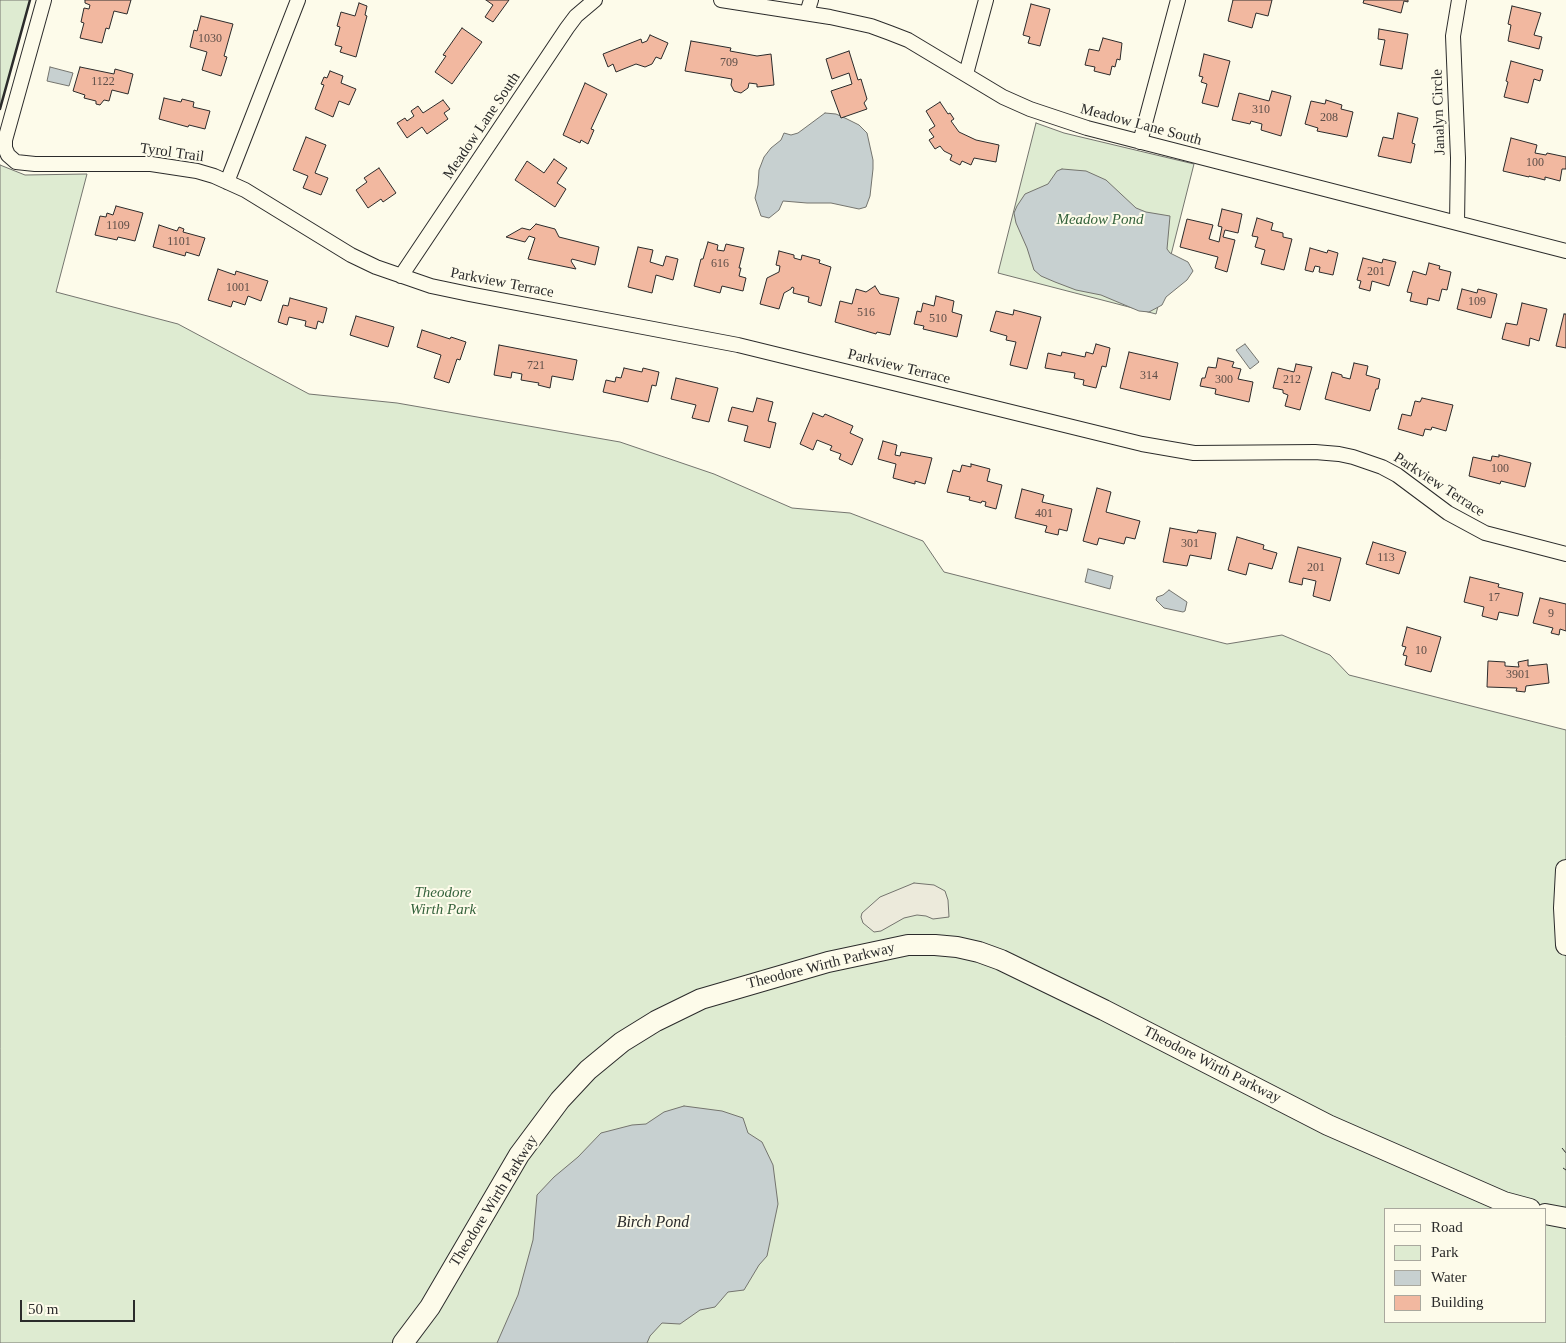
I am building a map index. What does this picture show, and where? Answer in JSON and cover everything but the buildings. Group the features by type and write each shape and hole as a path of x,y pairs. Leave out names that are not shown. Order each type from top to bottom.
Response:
{"street":[{"name":"Tyrol Trail","path":"44,0 5,140 5,148 8,155 16,162 35,164 127,163 173,166 198,171 227,182"},
{"path":"227,182 298,0"},
{"name":"Meadow Lane South","path":"402,276 567,28 576,16 595,0"},
{"name":"Meadow Lane South","path":"721,0 809,7 890,32 908,40 1003,97 1030,110 1087,128 1566,250"},
{"path":"966,74 986,0"},
{"path":"1140,142 1178,0"},
{"name":"Janalyn Circle","path":"1457,223 1458,158 1453,36 1459,0"},
{"name":"Parkview Terrace","path":"227,182 283,213 351,256 431,286 765,351 1081,430 1167,449 1211,453 1315,452 1353,457 1375,464 1397,475 1448,513 1484,533 1566,554"},
{"path":"1566,870 1564,908 1566,945"},
{"name":"Theodore Wirth Parkway","path":"403,1343 430,1307 520,1155 560,1100 588,1070 622,1042 656,1021 701,999 828,962 908,944 957,947 1002,960 1328,1125 1504,1202 1526,1208"},
{"path":"1546,1214 1566,1218"}],"green space":[{"path":"0,0 30,0 0,109"},
{"name":"Meadow Pond","path":"1036,123 1064,133 1194,164 1156,314 998,273"},
{"name":"Theodore Wirth Park","path":"0,165 25,175 87,174 56,292 178,324 309,394 397,403 620,442 714,474 792,508 850,513 923,541 944,572 1227,644 1282,635 1330,655 1349,675 1566,730 1566,1343 0,1343"}],"shaded area":[{"path":"914,883 934,885 945,891 948,900 949,917 933,919 917,915 904,918 881,931 874,932 863,923 862,913 880,897"}],"water":[{"path":"50,67 73,73 69,86 47,81"},
{"path":"825,113 836,114 845,118 859,125 867,133 873,169 870,196 866,207 859,209 831,203 783,201 779,210 769,218 761,216 755,198 759,170 764,157 781,140 784,133 791,135 798,133"},
{"name":"Meadow Pond","path":"1062,169 1086,171 1106,180 1136,208 1146,212 1170,216 1167,249 1170,253 1188,262 1193,271 1187,280 1166,297 1162,305 1149,312 1139,311 1101,295 1076,290 1055,282 1041,276 1034,270 1014,213 1025,194 1048,184 1057,171"},
{"path":"1245,344 1259,362 1250,369 1236,350"},
{"path":"1088,569 1113,576 1110,589 1085,582"},
{"path":"1169,590 1187,602 1185,611 1164,608 1156,600 1157,597"},
{"name":"Birch Pond","path":"684,1106 722,1111 743,1118 748,1133 762,1142 773,1165 778,1204 767,1256 759,1265 744,1290 728,1292 715,1307 700,1310 680,1324 662,1323 650,1336 647,1343 497,1343 518,1295 533,1240 537,1195 601,1133 632,1125 646,1124 664,1112"}],"fence":[{"path":"1562,1148 1566,1153"}],"wall":[{"path":"0,109 30,0"}]}
